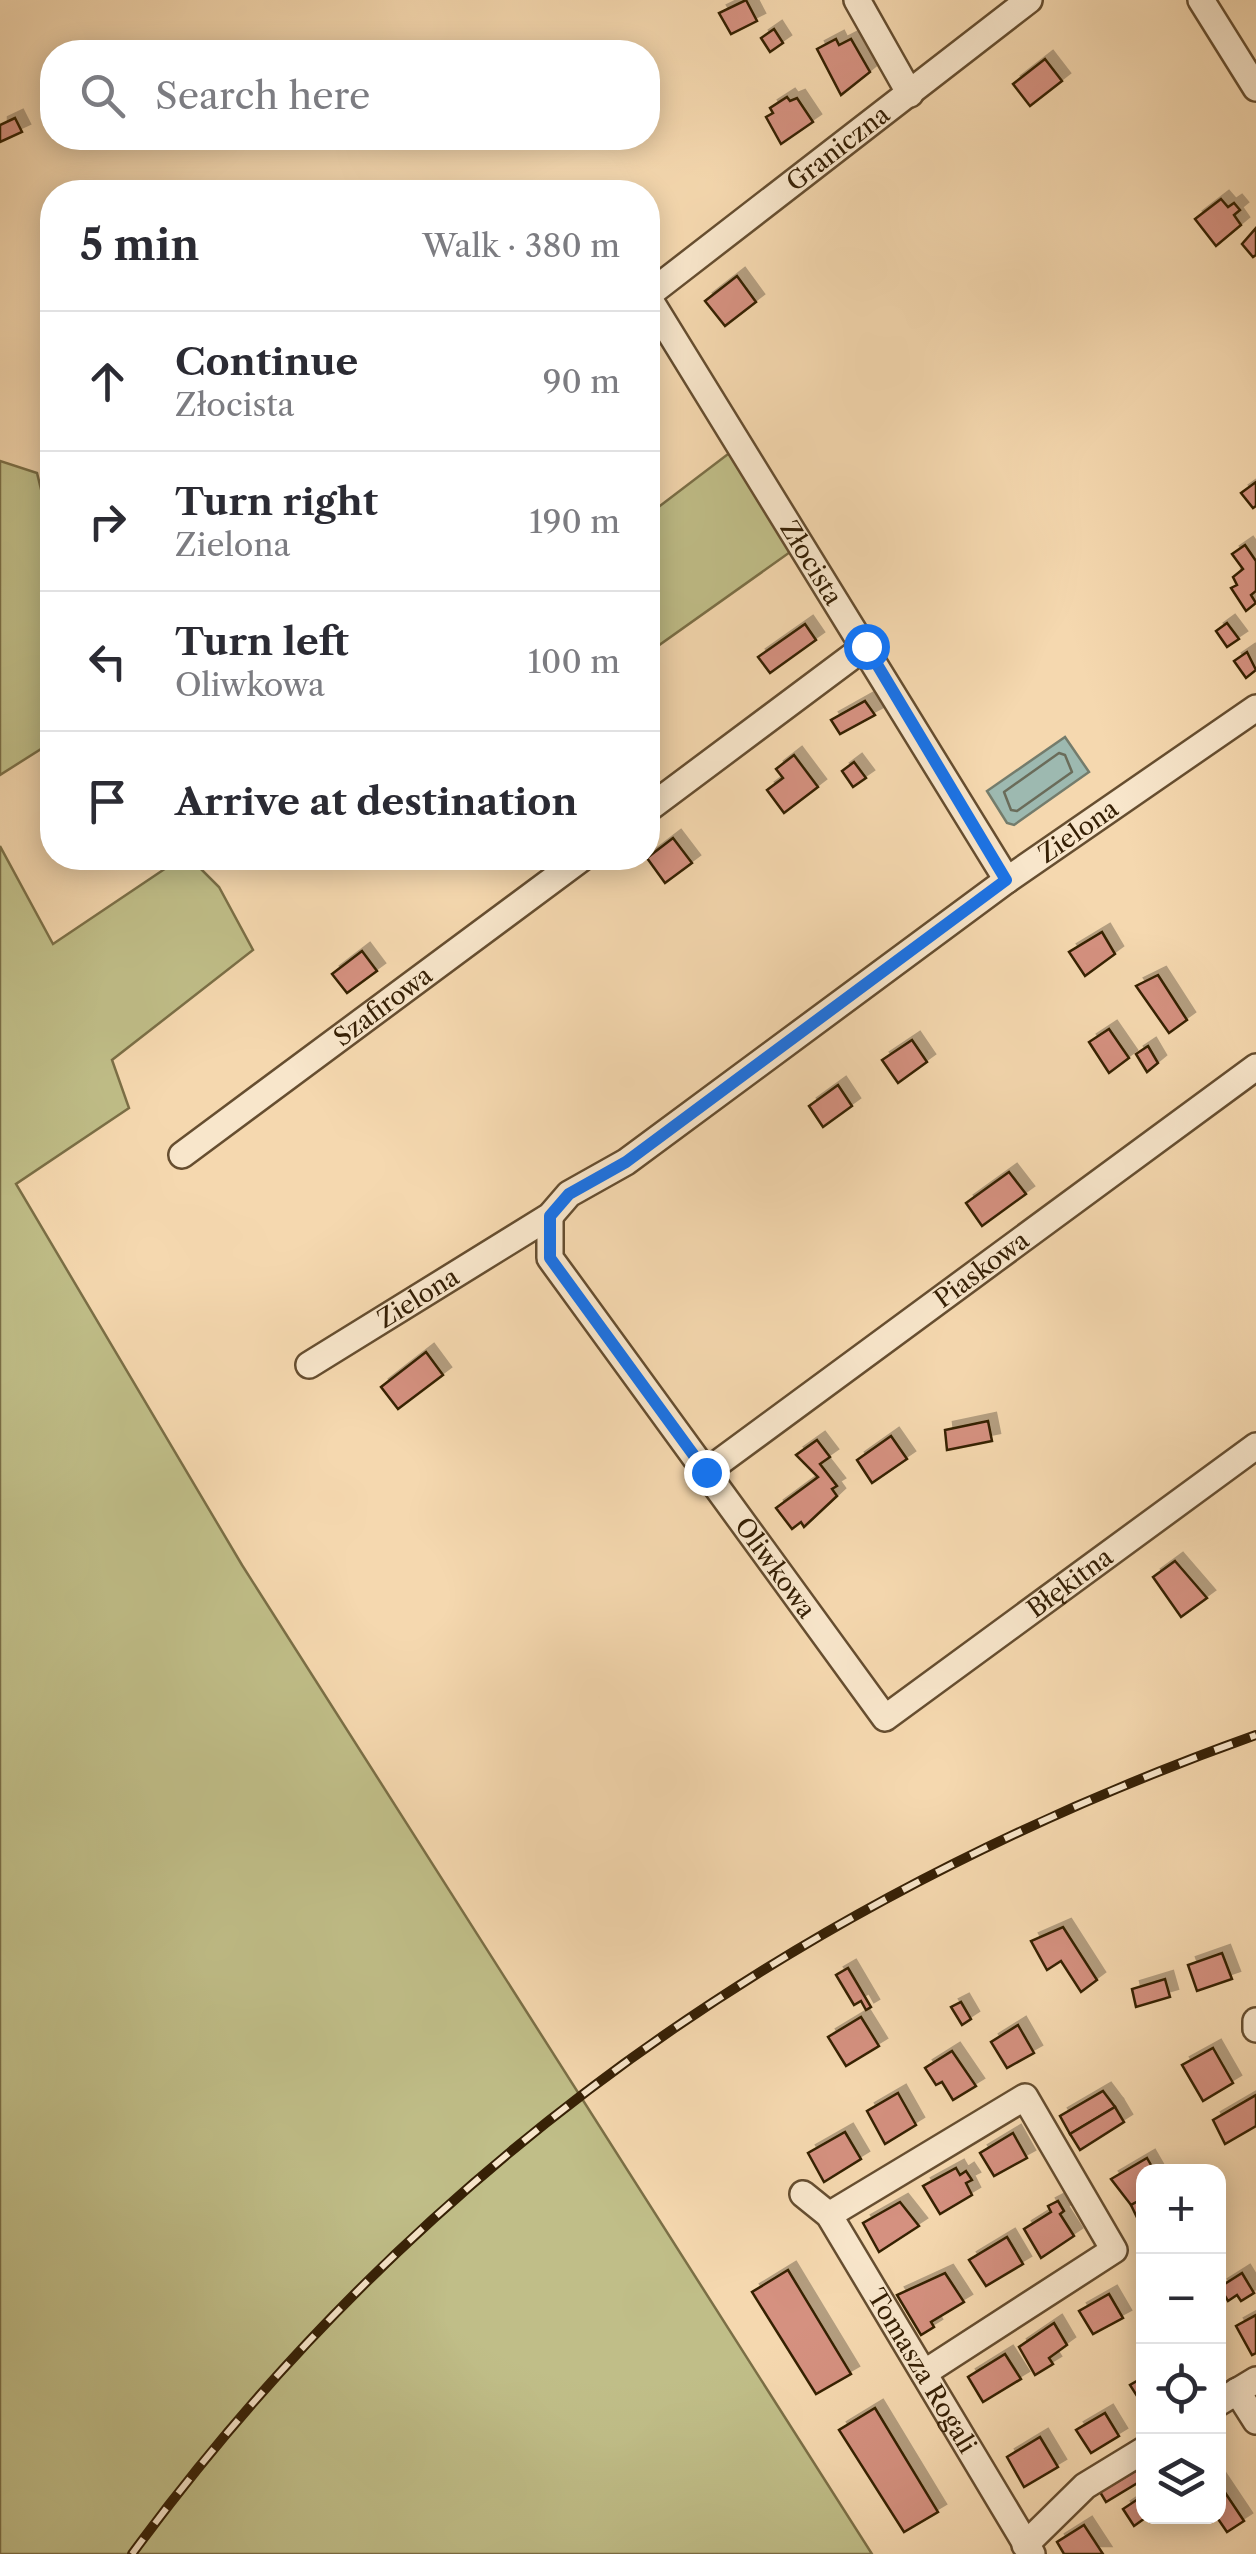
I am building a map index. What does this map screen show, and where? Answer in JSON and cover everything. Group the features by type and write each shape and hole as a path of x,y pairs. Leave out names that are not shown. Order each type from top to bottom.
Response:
{"street":[{"path":"857,0 910,94"},
{"name":"Graniczna","path":"660,287 1028,0"},
{"path":"1201,0 1256,88"},
{"name":"Złocista","path":"660,315 1006,880"},
{"path":"660,800 866,646"},
{"name":"Zielona","path":"309,1364 550,1216 569,1194 626,1162 1006,880 1256,708"},
{"name":"Szafirowa","path":"182,1155 566,870"},
{"name":"Piaskowa","path":"706,1472 1256,1067"},
{"name":"Oliwkowa","path":"550,1216 550,1258 885,1718"},
{"name":"Błękitna","path":"885,1718 1256,1446"},
{"path":"830,2215 1024,2097 1114,2250 924,2373"},
{"name":"Tomasza Rogali","path":"803,2194 830,2215 1028,2550"},
{"path":"1237,2391 1256,2421"},
{"path":"1028,2550 1085,2486 1136,2455"}],"shaded area":[{"path":"732,451 793,550 660,644 660,506"},
{"path":"0,461 37,473 40,485 40,750 0,775"},
{"path":"0,846 53,944 163,870 202,870 219,887 253,950 112,1060 129,1108 16,1184 242,1565 872,2554 0,2554"}],"water":[{"path":"1065,737 1089,772 1014,825 1007,823 987,791"}],"building":[{"path":"746,0 757,21 731,34 719,13"},
{"path":"774,29 783,43 770,52 761,38"},
{"path":"836,39 839,45 851,39 870,72 841,95 817,49"},
{"path":"1045,59 1062,81 1030,106 1013,84"},
{"path":"787,97 790,101 797,98 813,122 781,144 766,117 773,113 770,108"},
{"path":"15,118 22,132 0,142 0,125"},
{"path":"1221,199 1228,207 1234,203 1240,210 1234,215 1241,225 1216,246 1195,219"},
{"path":"1256,228 1256,255 1253,257 1242,244"},
{"path":"737,276 756,302 725,326 705,301"},
{"path":"1256,482 1256,506 1253,508 1241,493"},
{"path":"1245,545 1256,561 1256,591 1251,595 1256,603 1246,611 1231,588 1237,585 1233,577 1243,569 1232,554"},
{"path":"1227,623 1239,639 1227,647 1216,631"},
{"path":"805,624 816,640 770,673 758,657"},
{"path":"1247,652 1256,670 1246,678 1234,661"},
{"path":"865,701 875,715 840,734 831,720"},
{"path":"794,755 818,787 784,813 767,790 783,778 776,769"},
{"path":"854,762 866,778 853,787 842,771"},
{"path":"673,838 692,863 665,883 656,870 660,870 660,848"},
{"path":"1102,932 1115,954 1085,976 1069,952"},
{"path":"362,951 377,971 347,993 332,974"},
{"path":"1158,975 1187,1020 1169,1033 1136,986"},
{"path":"1109,1029 1129,1058 1109,1073 1089,1042"},
{"path":"912,1040 927,1062 898,1083 882,1060"},
{"path":"1148,1046 1158,1063 1147,1072 1136,1054"},
{"path":"838,1085 852,1106 823,1127 809,1106"},
{"path":"1009,1172 1026,1194 982,1226 966,1203"},
{"path":"426,1352 443,1375 398,1409 381,1387"},
{"path":"988,1421 992,1441 947,1450 945,1430"},
{"path":"891,1436 907,1459 872,1483 857,1460"},
{"path":"817,1440 830,1457 820,1464 837,1486 832,1489 837,1496 804,1527 801,1522 792,1529 776,1508 818,1477 796,1455"},
{"path":"1175,1561 1207,1598 1181,1617 1153,1577"},
{"path":"1063,1927 1097,1980 1081,1992 1061,1961 1047,1970 1031,1941"},
{"path":"1222,1953 1232,1979 1197,1991 1188,1965"},
{"path":"848,1968 871,2007 866,2010 861,2001 854,2005 836,1975"},
{"path":"1165,1979 1170,1997 1136,2007 1132,1989"},
{"path":"961,2002 971,2019 962,2025 951,2007"},
{"path":"861,2017 879,2046 846,2066 828,2037"},
{"path":"1018,2025 1034,2053 1007,2068 991,2042"},
{"path":"1213,2048 1233,2083 1203,2101 1182,2065"},
{"path":"952,2051 976,2086 953,2100 942,2082 936,2085 925,2068"},
{"path":"1103,2091 1115,2107 1070,2134 1060,2116"},
{"path":"898,2093 916,2125 885,2144 867,2111"},
{"path":"1256,2095 1256,2126 1225,2144 1213,2120"},
{"path":"1115,2107 1124,2122 1080,2150 1070,2134"},
{"path":"845,2132 861,2159 824,2182 808,2153"},
{"path":"1013,2133 1027,2158 994,2176 980,2153"},
{"path":"1136,2164 1136,2202 1131,2205 1111,2179"},
{"path":"956,2168 960,2175 966,2171 972,2180 966,2183 972,2195 940,2214 923,2186"},
{"path":"1058,2201 1064,2211 1060,2214 1074,2236 1041,2258 1024,2229 1051,2212 1048,2206"},
{"path":"900,2202 919,2226 879,2252 863,2223"},
{"path":"1007,2237 1023,2264 986,2286 969,2260"},
{"path":"788,2270 851,2374 816,2394 752,2292"},
{"path":"945,2273 964,2302 931,2322 934,2327 921,2335 897,2295"},
{"path":"1242,2273 1254,2293 1241,2301 1237,2295 1228,2301 1226,2283"},
{"path":"1109,2294 1123,2318 1093,2334 1079,2311"},
{"path":"1256,2315 1256,2353 1252,2355 1236,2326"},
{"path":"1054,2323 1067,2345 1049,2358 1053,2364 1035,2375 1019,2347"},
{"path":"1005,2354 1021,2379 983,2402 968,2377"},
{"path":"875,2408 938,2512 904,2532 839,2430"},
{"path":"1105,2413 1119,2436 1091,2453 1076,2430"},
{"path":"1040,2437 1058,2467 1024,2487 1007,2457"},
{"path":"1136,2471 1136,2484 1106,2502 1100,2492"},
{"path":"1226,2494 1244,2521 1227,2532 1222,2524 1226,2524"},
{"path":"1136,2500 1137,2524 1134,2526 1123,2509"},
{"path":"1084,2525 1103,2554 1064,2554 1057,2542"}],"railway":[{"path":"132,2554 244,2413 365,2284 494,2166 631,2059 776,1962 929,1876 1089,1801 1256,1735"}],"route":[{"path":"706,1472 550,1258 550,1216 569,1194 626,1162 1006,880 866,646"}]}
